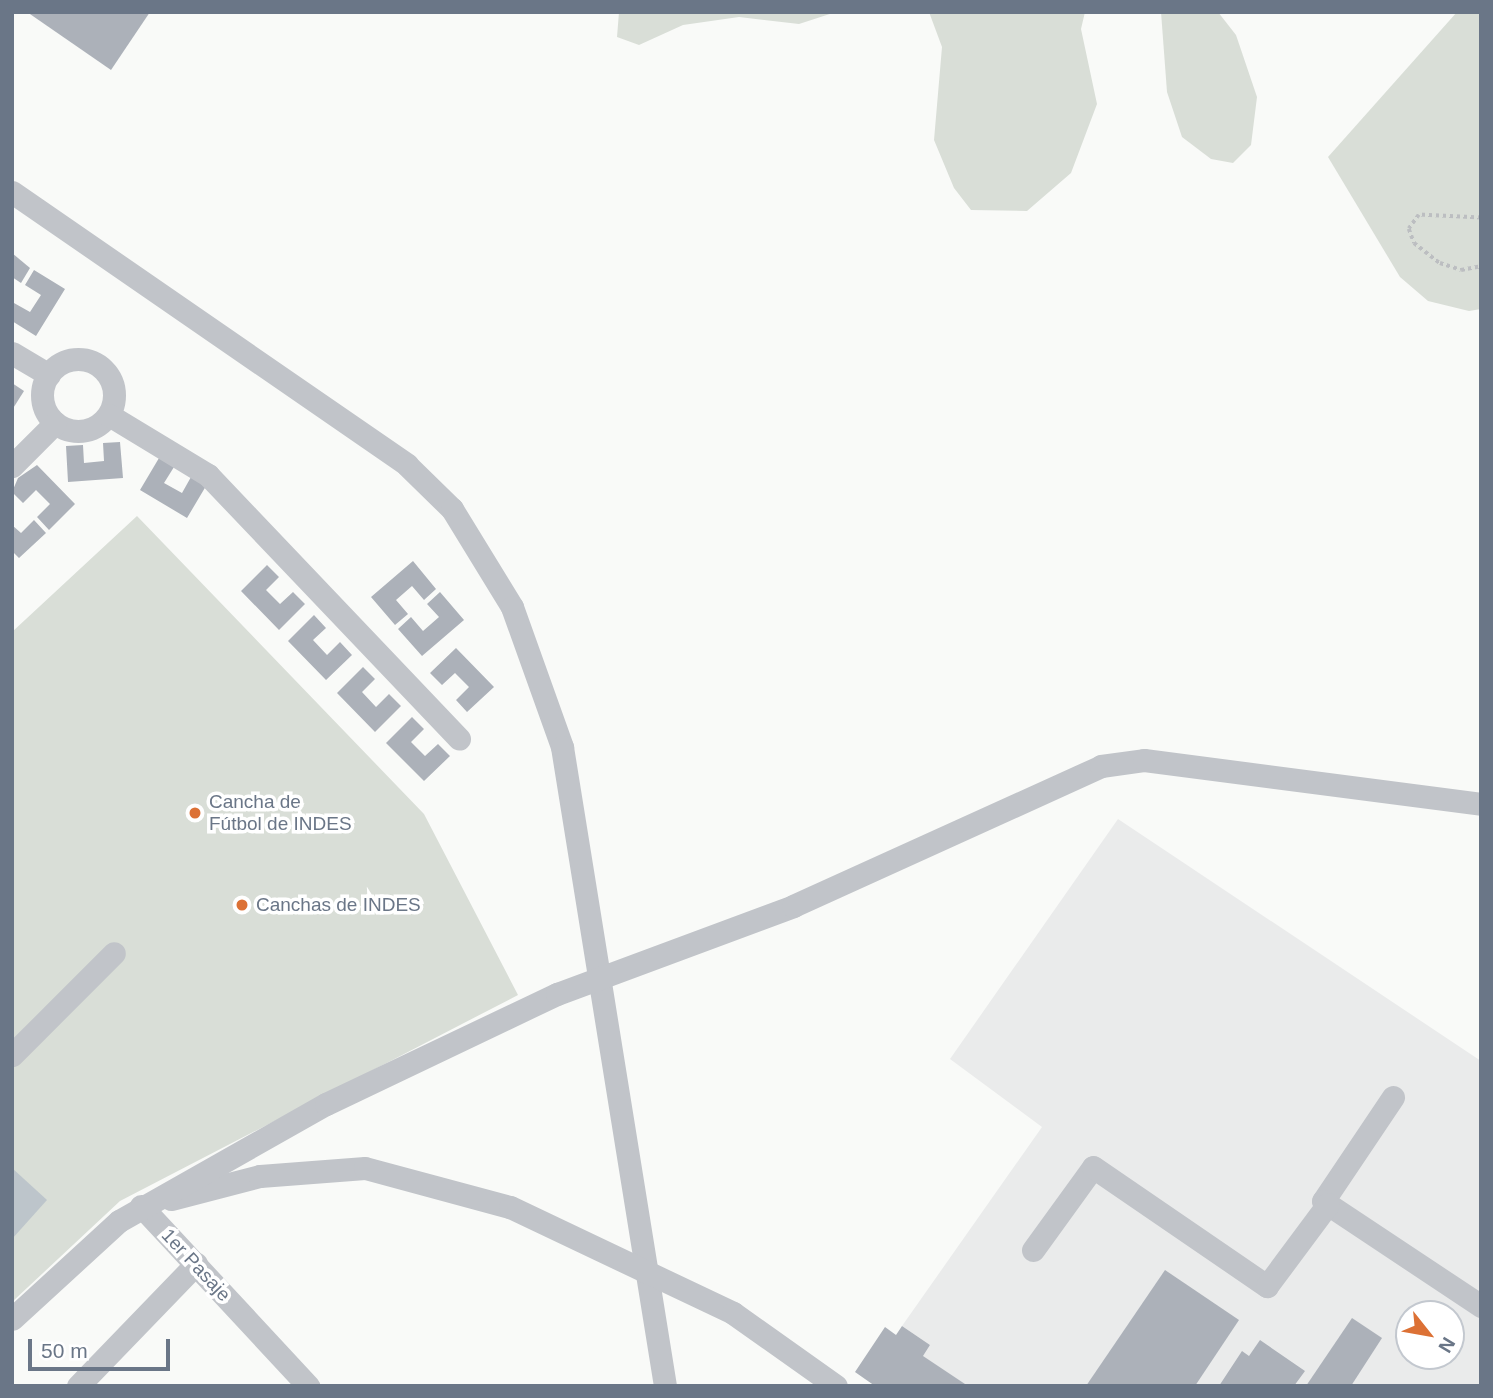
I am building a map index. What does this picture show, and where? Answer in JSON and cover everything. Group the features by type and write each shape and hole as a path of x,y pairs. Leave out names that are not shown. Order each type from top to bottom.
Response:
{"street":[{"path":"12,192 362,430 452,509 512,607 562,747 603,977 664,1386"},
{"path":"12,353 49,374"},
{"path":"81,359 103,369 114,391 109,415 78,432 55,423 43,405 49,374 58,366 81,359"},
{"path":"109,415 208,475 459,738"},
{"path":"12,466 55,423"},
{"path":"12,1319 141,1206 326,1104 603,977 793,906 1101,766 1143,760 1481,804"},
{"path":"12,1055 114,953"},
{"path":"1394,1097 1323,1202 1481,1306"},
{"path":"1033,1250 1093,1167 1267,1286 1328,1205"},
{"path":"141,1206 260,1177 365,1168 510,1207 733,1313 836,1386"},
{"name":"1er Pasaje","path":"141,1206 308,1386"},
{"path":"78,1386 196,1264"}],"path":[{"path":"1481,218 1419,215 1409,229 1414,243 1440,263 1461,270 1481,266"}],"shaded area":[{"path":"619,12 836,12 799,24 739,17 683,25 639,45 617,37"},
{"path":"929,12 1085,12 1081,29 1097,104 1071,173 1027,211 971,210 954,188 934,140 942,47"},
{"path":"1161,12 1218,12 1236,35 1257,97 1251,145 1233,163 1211,159 1182,137 1167,92"},
{"path":"1457,12 1481,12 1481,309 1469,311 1428,301 1400,277 1328,157"},
{"name":"Canchas de INDES","path":"137,516 424,814 518,995 120,1201 12,1302 12,632"},
{"path":"1118,819 1481,1061 1481,1386 903,1386 930,1345 902,1326 1042,1127 950,1059"},
{"path":"12,1168 47,1200 12,1239"}],"building":[{"path":"27,12 150,12 111,70"},
{"path":"12,253 30,268 21,283 12,277"},
{"path":"34,270 65,289 36,336 12,321 14,303 30,312 41,295 25,285"},
{"path":"12,383 24,391 12,410"},
{"path":"120,442 123,478 68,482 66,446 83,445 84,463 104,461 103,443"},
{"path":"159,458 174,467 164,483 182,493 191,477 206,486 187,518 140,490"},
{"path":"37,465 75,504 49,530 37,517 50,504 36,490 23,503 12,492 18,478"},
{"path":"34,520 46,533 19,558 12,551 12,525 21,533"},
{"path":"413,561 436,589 424,600 412,586 396,600 408,614 395,625 371,597"},
{"path":"267,565 279,577 266,590 280,604 293,592 305,604 279,630 241,591"},
{"path":"440,592 464,620 422,656 398,629 411,617 423,631 439,617 427,604"},
{"path":"314,615 326,628 313,640 327,655 340,642 352,655 326,680 288,641"},
{"path":"456,648 494,687 467,712 456,700 469,687 455,673 442,685 430,673"},
{"path":"363,667 375,679 362,692 376,707 389,694 401,706 375,732 337,693"},
{"path":"412,717 424,729 411,742 425,756 438,744 450,756 424,781 386,743"},
{"path":"1165,1270 1239,1320 1195,1386 1086,1386"},
{"path":"1352,1318 1382,1338 1351,1386 1306,1386"},
{"path":"902,1326 930,1345 923,1356 968,1386 875,1386 855,1372 885,1327 896,1335"},
{"path":"1260,1340 1305,1371 1294,1386 1219,1386 1242,1351 1249,1356"}],"place":[{"name":"Cancha de Fútbol de INDES","path":"195,813"},
{"name":"Canchas de INDES","path":"242,905"}]}
